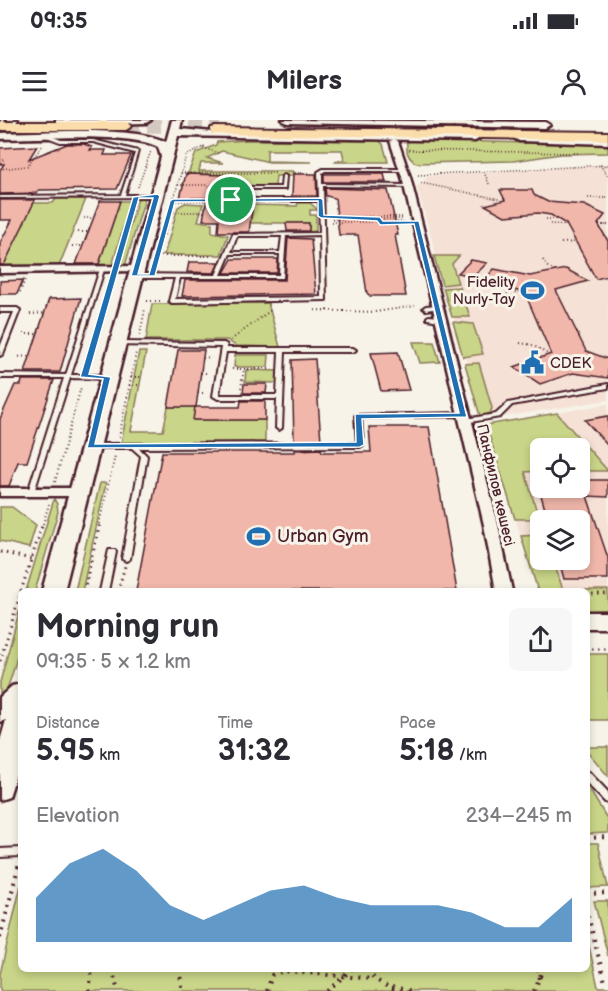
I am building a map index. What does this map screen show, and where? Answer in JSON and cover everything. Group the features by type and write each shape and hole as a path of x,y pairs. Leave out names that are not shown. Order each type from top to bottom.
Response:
{"main road":[{"path":"0,136 46,138 128,129 146,120"},
{"path":"175,125 190,120"},
{"path":"287,120 399,121 608,130"},
{"path":"1,124 16,121 128,129 165,147 167,158"},
{"path":"1,124 128,129"},
{"path":"175,125 264,136"},
{"path":"54,588 107,377 175,125"},
{"path":"215,131 608,130"},
{"path":"215,131 608,138"},
{"path":"167,158 218,139 264,136 379,134 486,138"},
{"path":"379,134 406,137 608,138"},
{"path":"590,620 608,620"},
{"path":"0,712 18,696"},
{"path":"0,789 18,721"}],"street":[{"path":"379,134 396,146 406,137"},
{"name":"Панфилов көшесі","path":"396,146 404,170 412,182 411,220 433,313 465,418 503,588"},
{"path":"0,270 115,269 136,272"},
{"path":"0,492 78,492"}],"lane":[{"path":"46,138 60,141 93,141 137,152 122,197"},
{"path":"178,277 172,301 324,299 320,172 324,170 404,170"},
{"path":"284,176 284,188 234,186 231,200 321,200"},
{"path":"320,186 412,182"},
{"path":"71,197 74,190"},
{"path":"0,197 157,196"},
{"path":"236,217 239,200"},
{"path":"218,277 235,235 321,234"},
{"path":"136,272 152,276 178,277 281,277 284,235"},
{"path":"228,254 283,253"},
{"path":"31,492 70,376 102,270"},
{"path":"0,310 17,310 0,354"},
{"path":"116,345 352,350"},
{"path":"223,347 216,396 279,397"},
{"path":"279,428 282,350"},
{"path":"0,376 107,377"},
{"path":"90,446 360,445 358,416 465,418 498,416 510,404 608,386"},
{"path":"126,559 144,456 134,446"},
{"path":"105,588 112,552"},
{"path":"590,780 608,800"},
{"path":"0,853 18,853"}],"path":[{"path":"163,237 186,156 193,147 215,131"},
{"path":"0,169 27,166 46,138"},
{"path":"396,146 586,153"},
{"path":"193,147 218,153"},
{"path":"600,165 608,176"},
{"path":"412,182 419,174 608,165"},
{"path":"195,173 199,171"},
{"path":"484,172 489,184"},
{"path":"53,488 141,177"},
{"path":"412,182 499,199"},
{"path":"178,185 234,186"},
{"path":"588,198 608,198"},
{"path":"173,201 231,200"},
{"path":"170,212 204,212"},
{"path":"321,219 353,217 411,220"},
{"path":"353,217 353,224"},
{"path":"84,218 93,218"},
{"path":"321,219 353,224 380,220 411,220"},
{"path":"546,219 558,219"},
{"path":"550,224 567,225"},
{"path":"599,225 608,225"},
{"path":"78,232 88,232"},
{"path":"561,243 576,242"},
{"path":"72,246 83,246"},
{"path":"85,588 158,255 228,254"},
{"path":"180,262 181,256"},
{"path":"204,256 204,262"},
{"path":"543,260 546,266 556,272"},
{"path":"20,292 26,277"},
{"path":"503,295 521,291"},
{"path":"147,301 172,301"},
{"path":"305,310 375,312 416,306"},
{"path":"223,347 270,310 282,310"},
{"path":"30,314 45,313"},
{"path":"23,334 38,334"},
{"path":"520,343 532,345 548,354"},
{"path":"15,357 30,356"},
{"path":"220,368 281,369"},
{"path":"239,397 244,369"},
{"path":"131,377 141,377"},
{"path":"129,385 140,385"},
{"path":"22,588 51,498"},
{"path":"0,552 31,559"},
{"path":"119,588 126,559"},
{"path":"590,594 608,594"},
{"path":"0,661 18,609"},
{"path":"590,649 608,649"},
{"path":"590,838 608,837"},
{"path":"0,938 18,865"},
{"path":"590,894 608,893"},
{"path":"590,924 605,982 608,982"},
{"path":"89,991 92,972"},
{"path":"113,972 118,991"},
{"path":"180,972 183,991"},
{"path":"267,991 272,975 281,972"},
{"path":"299,972 374,979 396,991"},
{"path":"327,991 348,972"},
{"path":"370,972 374,979"},
{"path":"538,972 540,981"},
{"path":"534,991 542,972"},
{"path":"391,987 414,991"}],"shaded area":[{"path":"608,165 608,400 483,420 417,187 429,176"},
{"path":"608,404 608,590 590,590 590,588 537,588 532,570 590,570 590,510 530,510 530,565 486,425"}],"green space":[{"path":"247,140 379,141 383,144 388,162 334,162 344,159 342,150 267,150 267,161 312,162 269,162 222,151 207,158 223,163 201,163 199,171 293,171 293,176 276,176 275,186 244,186 245,181 224,181 225,175 188,174 196,153 216,145 217,142"},
{"path":"414,140 608,145 608,153 561,154 513,161 416,163 409,156 407,148 407,142"},
{"path":"184,181 224,181 222,191 182,191"},
{"path":"138,198 145,198 125,266 118,267"},
{"path":"56,199 86,199 59,266 0,266 0,256 8,255 33,203 53,203"},
{"path":"120,201 131,201 112,266 98,266"},
{"path":"185,203 203,204 198,221 212,223 212,232 228,235 221,255 164,255 178,207"},
{"path":"298,203 310,203 318,210 310,210 310,215 316,215 316,231 309,232 309,223 219,223 251,218 252,211 241,210 243,205 297,206"},
{"path":"434,256 459,256 452,264 458,283 442,285"},
{"path":"460,287 470,317 452,317 443,288"},
{"path":"268,303 280,347 236,346 227,340 146,340 152,304"},
{"path":"453,322 473,324 483,354 463,357"},
{"path":"413,342 434,342 440,362 420,363"},
{"path":"139,352 146,352 131,431 163,431 168,407 195,407 194,420 265,420 265,442 121,443"},
{"path":"235,355 269,355 268,367 234,367"},
{"path":"479,363 492,408 490,414 480,416 465,364"},
{"path":"246,370 278,371 277,383 245,382"},
{"path":"557,413 579,438 530,438 530,472 525,472 530,498 533,498 536,510 530,510 530,519 515,519 486,425"},
{"path":"590,451 608,471 590,471"},
{"path":"100,483 106,483 83,588 76,588"},
{"path":"54,499 58,512 36,588 27,588"},
{"path":"0,507 12,507 36,525 29,548 0,541"},
{"path":"521,536 530,536 530,565"},
{"path":"532,570 556,570 562,588 537,588"},
{"path":"590,590 608,590 608,610 590,611"},
{"path":"18,616 18,652 9,683 0,702 0,682"},
{"path":"590,654 608,654 608,720 590,720"},
{"path":"590,747 608,747 608,776 590,755"},
{"path":"590,791 608,820 608,833 590,834"},
{"path":"590,843 598,843 608,887 590,888"},
{"path":"18,898 18,972 590,972 590,951 598,987 608,987 608,991 0,991 0,974"},
{"path":"594,901 608,901 608,956"}],"building":[{"path":"67,144 84,144 92,147 90,150 106,150 104,155 131,155 117,189 39,190 37,193 0,194 0,170 4,164 0,164 0,148 37,146 29,159"},
{"path":"186,174 225,175 222,190 229,190 227,201 234,203 232,218 237,220 240,217 243,203 253,203 249,232 218,232 219,220 203,220 207,198 180,198"},
{"path":"293,174 316,174 317,196 292,196"},
{"path":"324,174 384,174 386,182 324,182"},
{"path":"325,188 388,190 398,235 395,235 406,296 370,296 367,293 358,235 339,235 335,198 326,196"},
{"path":"500,190 532,190 534,195 548,202 584,205 605,215 598,224 608,241 608,276 596,279 566,224 551,215 538,213 505,216 485,205 505,200"},
{"path":"0,200 35,200 4,265 0,265 0,243 12,220 0,220"},
{"path":"100,201 120,201 99,264 76,264"},
{"path":"286,223 309,223 309,231 287,231"},
{"path":"288,238 311,239 316,294 182,296 185,280 285,280"},
{"path":"232,259 278,259 277,273 224,273"},
{"path":"471,260 487,263 474,276 458,273"},
{"path":"189,262 219,262 214,273 187,272"},
{"path":"494,269 530,276 566,269 588,281 556,290 586,351 608,359 608,378 573,373 540,384 514,367 551,354 525,293 483,281"},
{"path":"23,280 17,294 0,294 0,281"},
{"path":"81,298 60,372 25,372 49,299"},
{"path":"178,350 204,350 196,407 168,407"},
{"path":"398,352 409,390 381,391 371,353"},
{"path":"315,359 321,441 294,441 292,360"},
{"path":"22,380 54,380 27,462 18,462 9,486 0,486 0,419 15,385 21,385"},
{"path":"244,384 267,384 266,393 243,393"},
{"path":"241,401 265,401 265,420 193,420 195,407 240,407"},
{"path":"608,416 608,446 585,420"},
{"path":"369,427 429,427 456,588 137,588 162,452 295,452 295,450 321,449 322,452 371,452"},
{"path":"590,480 608,480 608,497 590,496"},
{"path":"542,498 588,498 608,558 608,579 564,579 562,570 590,570 590,510 545,510"}],"tunnel":[{"path":"126,126 220,125"}],"place":[{"name":"Fidelity Nurly-Tay","path":"533,291"},
{"name":"CDEK","path":"532,363"},
{"name":"Urban Gym","path":"259,536"}],"route":[{"path":"157,196 134,276 152,276 173,201 231,200 321,200 321,216 380,219 380,223 417,222 464,415 358,416 360,445 90,446 107,377 84,377 100,315 136,197 157,196"}]}
